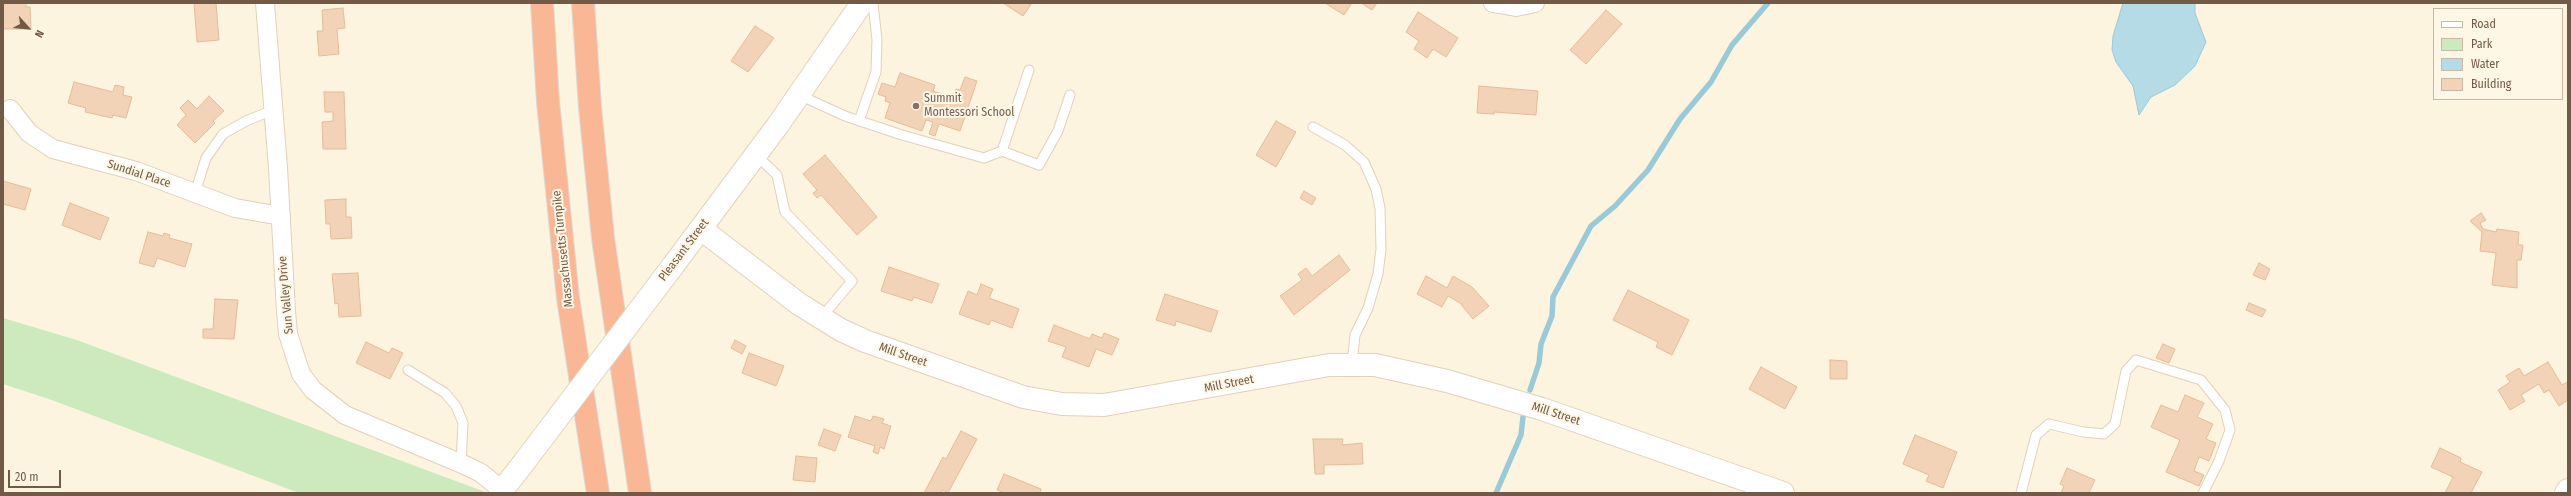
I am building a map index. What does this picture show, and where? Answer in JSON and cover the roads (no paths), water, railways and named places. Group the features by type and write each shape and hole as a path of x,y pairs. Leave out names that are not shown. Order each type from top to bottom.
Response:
{"highway":[{"name":"Massachusetts Turnpike","path":"542,3 548,102 568,298 598,493"},
{"path":"583,3 590,115 603,238 640,493"}],"street":[{"name":"Sun Valley Drive","path":"265,3 274,110 288,334 301,374 313,390 345,414 481,472 501,491"},
{"name":"Pleasant Street","path":"501,491 756,155 862,3"},
{"path":"1493,3 1516,7 1535,3"},
{"name":"Sundial Place","path":"10,109 29,133 53,149 136,171 252,213 281,216"},
{"name":"Mill Street","path":"701,229 820,319 865,341 1023,396 1062,404 1104,405 1127,403 1329,365 1352,364 1397,368 1568,417 1783,493"}],"lane":[{"path":"859,121 876,72 877,40 873,3"},
{"path":"1002,152 1029,70"},
{"path":"799,95 859,121 984,158 1002,152 1039,165 1058,131 1070,96"},
{"path":"195,193 206,158 223,134 246,120 274,110"},
{"path":"1313,127 1345,145 1364,162 1376,189 1380,208 1381,250 1378,274 1368,308 1355,335 1352,364"},
{"path":"756,155 777,175 785,212 852,281 820,319"},
{"path":"2021,493 2036,435 2049,424 2083,432 2104,434 2115,424 2126,371 2136,360 2201,380 2225,410 2230,430 2219,461 2202,493"},
{"path":"408,370 445,393 456,406 463,424 462,463"}],"water":[{"path":"2123,3 2195,3 2195,13 2206,42 2195,66 2175,85 2151,97 2139,115 2133,86 2116,62 2112,50 2113,36"}],"waterway":[{"path":"1530,390 1539,363 1541,344 1552,316 1553,297 1591,226 1615,206 1648,170 1680,119 1711,82 1732,45 1768,3"},
{"path":"1496,493 1521,435 1523,417"}],"place":[{"name":"Summit Montessori School","path":"916,106"}]}
